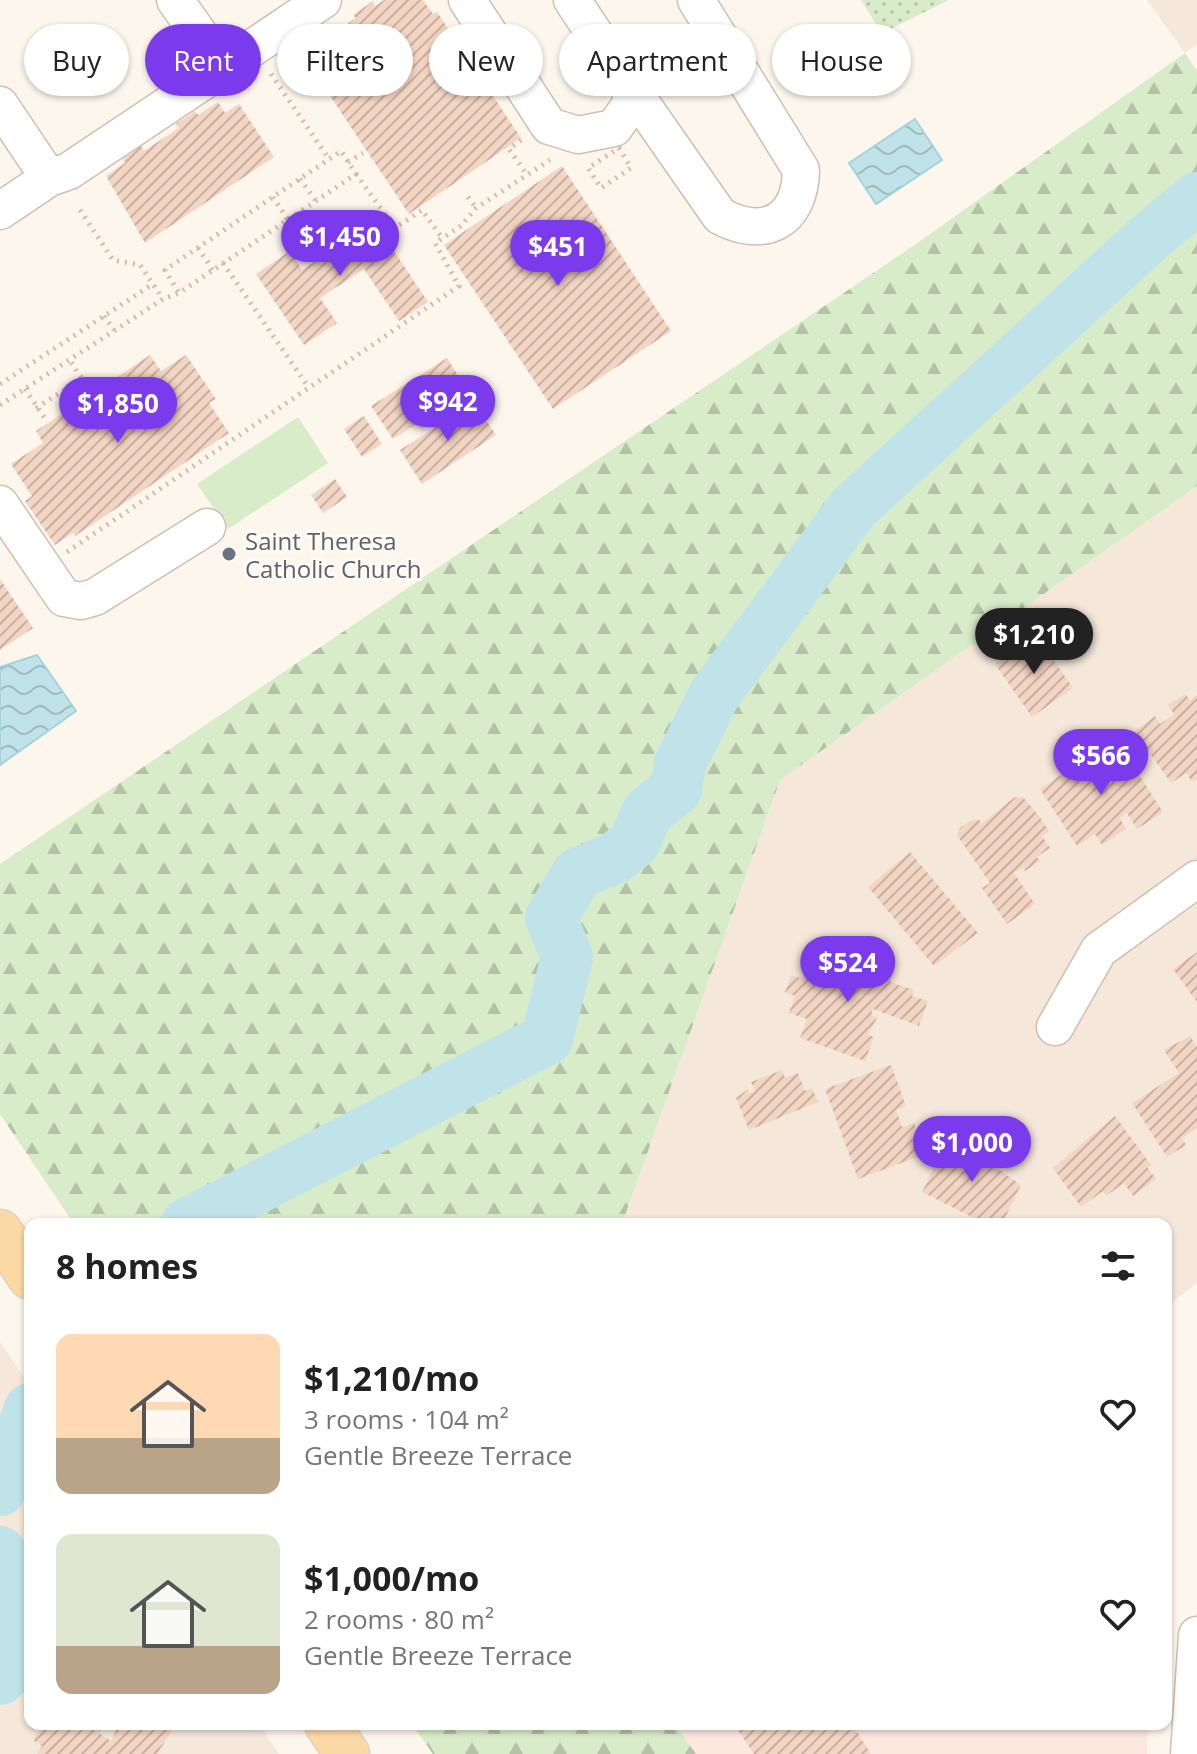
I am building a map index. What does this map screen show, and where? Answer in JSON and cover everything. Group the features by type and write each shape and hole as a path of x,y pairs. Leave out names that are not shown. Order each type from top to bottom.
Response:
{"main road":[{"path":"0,1232 24,1268"},
{"path":"331,1730 347,1754"}],"street":[{"path":"175,0 192,24"},
{"path":"261,42 323,0"},
{"path":"467,0 549,126 578,135 614,128 631,104 631,96"},
{"path":"572,0 588,24"},
{"path":"696,0 711,24"},
{"path":"0,211 49,178 69,171 181,96"},
{"path":"636,96 720,216 737,225 757,228 790,211 800,194 801,170 755,96"},
{"path":"0,105 49,178"},
{"path":"0,504 64,598 81,601 95,597 207,527"},
{"path":"1055,1027 1099,950 1197,879"},
{"path":"1189,1754 1197,1656"}],"path":[{"path":"261,57 329,159"},
{"path":"518,131 523,139 509,149 527,175"},
{"path":"582,162 601,188 631,168 619,148 588,168"},
{"path":"179,293 165,270 341,151 395,228 422,210 442,238"},
{"path":"348,162 363,153"},
{"path":"43,568 459,286 435,243 461,226 476,208 560,155"},
{"path":"0,404 163,299 179,293 356,174"},
{"path":"300,179 316,201"},
{"path":"273,197 288,220"},
{"path":"468,197 476,208"},
{"path":"80,210 113,260 140,265 163,299"},
{"path":"198,248 213,270"},
{"path":"223,263 309,388"},
{"path":"0,384 153,284"},
{"path":"104,316 114,330"},
{"path":"36,408 82,379 69,359"},
{"path":"25,389 46,420"}],"shaded area":[{"path":"1147,0 1197,0 1197,44 1185,53"},
{"path":"1197,486 1197,1283 1172,1302 1172,1218 624,1218 780,780"},
{"path":"0,1342 24,1377 24,1730 263,1730 279,1754 0,1754"},
{"path":"679,1730 1148,1730 1147,1754 696,1754"}],"green space":[{"path":"861,0 949,0 900,24 876,24"},
{"path":"1185,53 1197,71 1197,486 780,780 624,1218 70,1218 0,1114 0,864 916,244"},
{"path":"298,417 328,463 228,529 197,484"},
{"path":"416,1730 679,1730 696,1754 433,1754"}],"water":[{"path":"915,119 942,160 876,204 849,163"},
{"path":"37,655 76,711 0,765 0,667"}],"building":[{"path":"384,0 423,0 433,14 437,12 445,24 429,24 429,96 493,96 521,138 409,214 330,96 413,96 413,24 347,24 356,18 353,15 373,1 375,6"},
{"path":"218,102 225,113 239,104 274,157 145,243 106,176 125,163 123,159 141,146 144,151 179,128 176,124 195,111 198,115"},
{"path":"562,166 671,331 553,409 444,245"},
{"path":"370,215 428,302 399,321 364,269 320,298 337,323 304,345 256,274 290,251 302,270 335,248 323,231 342,219 348,229"},
{"path":"150,355 161,371 186,355 216,399 209,403 229,433 75,536 73,533 55,545 25,501 32,496 11,464 43,443 36,431"},
{"path":"447,358 468,391 393,439 371,406"},
{"path":"474,402 496,435 422,484 400,450"},
{"path":"364,416 382,444 362,457 344,429"},
{"path":"335,479 347,497 323,513 311,495"},
{"path":"0,579 33,628 0,650"},
{"path":"1036,635 1073,688 1032,717 995,664"},
{"path":"1185,694 1190,700 1197,695 1197,779 1192,782 1186,773 1171,783 1134,731 1155,716 1160,724 1174,714 1168,705"},
{"path":"1120,745 1163,812 1137,829 1127,813 1120,818 1126,829 1102,845 1095,834 1077,846 1040,789 1096,752 1100,758"},
{"path":"1015,797 1023,797 1039,816 1049,831 1042,836 1050,848 1037,857 1040,861 1025,871 1023,867 1014,873 1035,904 1007,924 982,888 990,883 957,835 960,828 970,821 979,820 982,823"},
{"path":"910,852 978,933 934,966 868,887"},
{"path":"813,950 892,976 890,982 914,990 912,996 928,1001 919,1026 873,1009 871,1015 877,1018 868,1035 874,1037 865,1061 800,1038 807,1019 789,1013 795,996 785,992 791,975 803,979"},
{"path":"1197,952 1197,1002 1173,969"},
{"path":"1190,1036 1197,1047 1197,1128 1182,1138 1186,1145 1167,1157 1132,1103 1179,1073 1164,1050"},
{"path":"891,1065 906,1106 896,1110 902,1127 914,1123 926,1154 858,1179 825,1089"},
{"path":"782,1070 785,1078 798,1073 805,1091 812,1088 818,1102 749,1130 736,1098 748,1089 749,1093 755,1091 751,1082"},
{"path":"1115,1116 1151,1165 1147,1167 1156,1179 1133,1196 1124,1183 1106,1196 1103,1191 1081,1207 1053,1168"},
{"path":"948,1140 964,1148 966,1143 997,1160 994,1166 1021,1185 1005,1218 974,1218 922,1192"},
{"path":"39,1730 102,1730 100,1734 111,1741 116,1730 172,1730 157,1754 37,1754 42,1746 33,1740"},
{"path":"738,1730 856,1730 871,1754 754,1754"}],"waterway":[{"path":"199,1218 547,1039 567,957 551,918 578,873 615,858 634,843 647,813 676,789 680,764 714,695 854,507 1150,237 1197,198"},
{"path":"0,1490 24,1425"},
{"path":"0,1552 22,1603 22,1657 0,1679"}],"place":[{"name":"Saint Theresa Catholic Church","path":"229,554"}]}
